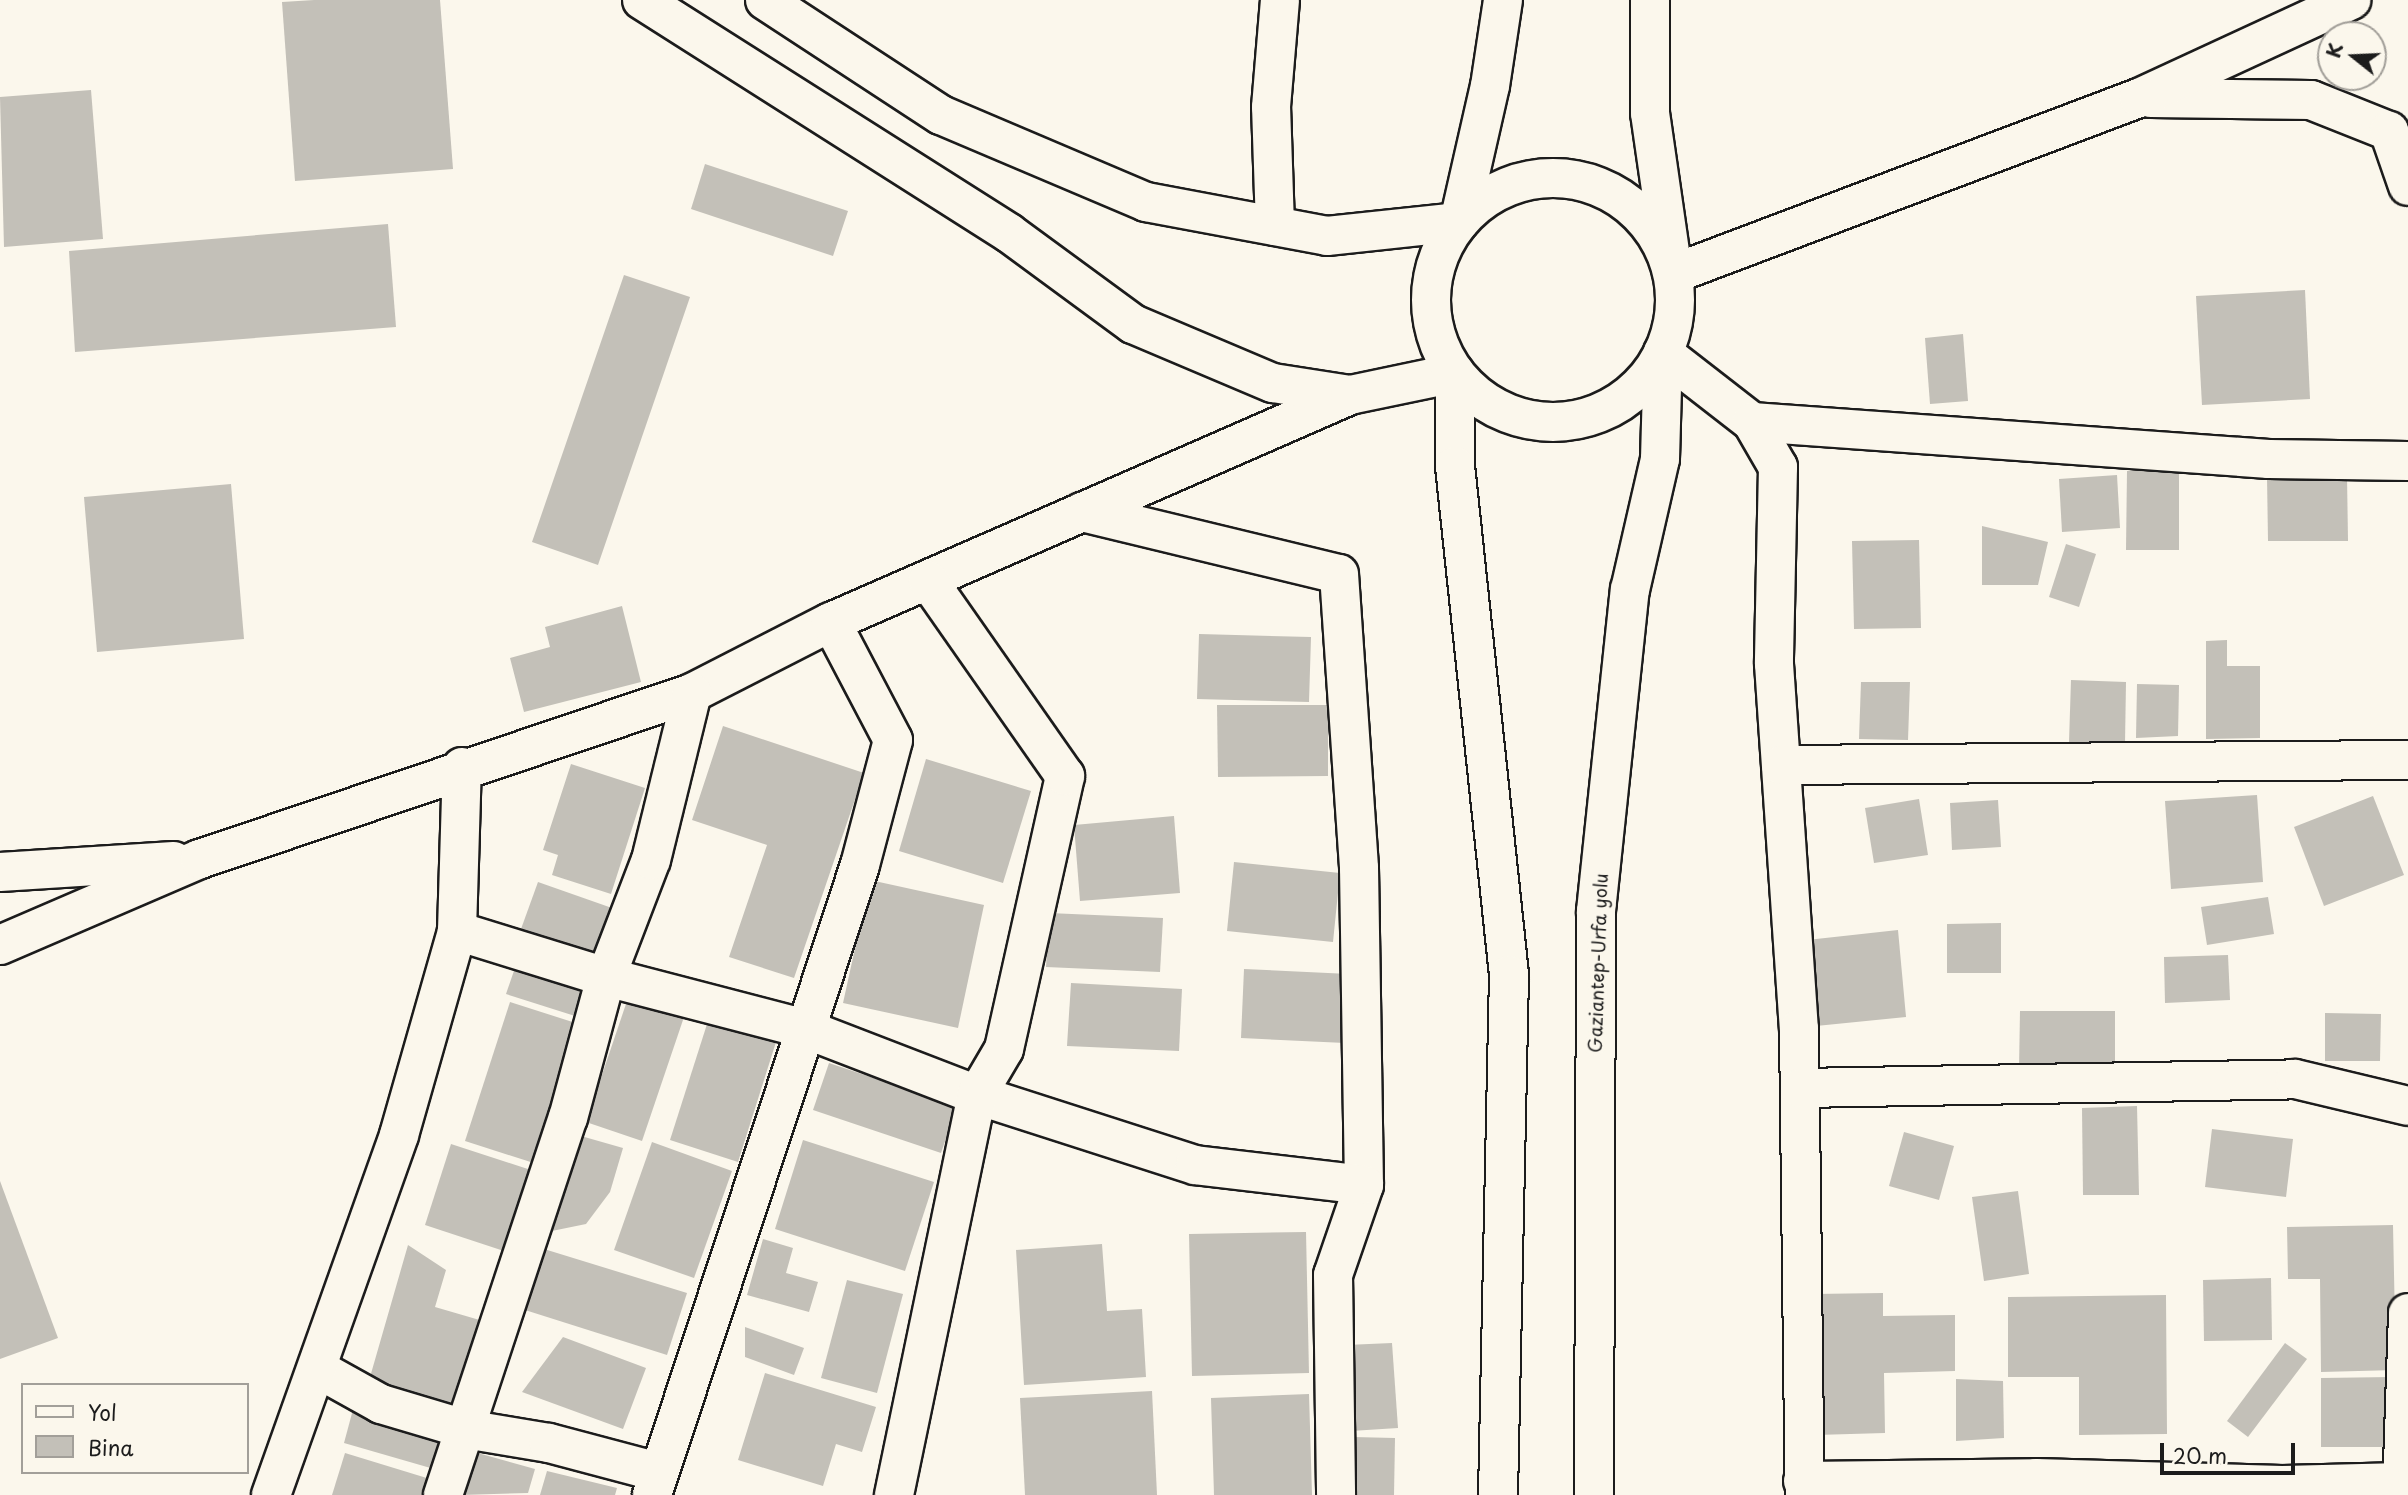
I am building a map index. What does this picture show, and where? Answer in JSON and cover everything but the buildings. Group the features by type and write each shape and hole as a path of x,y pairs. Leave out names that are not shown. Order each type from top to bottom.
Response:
{"main road":[{"path":"642,0 1009,233 1133,324 1273,383 1350,395"},
{"path":"765,0 941,115 1146,202 1327,236 1459,222 1488,196 1524,181 1576,180 1601,186 1634,207 1659,237 1674,274"},
{"path":"1275,226 1271,107 1280,0"},
{"path":"1503,0 1490,86 1459,222 1439,256 1431,294 1436,336 1455,373 1485,402 1523,419 1565,422 1605,411 1640,387 1664,353 1675,313 1674,274 1650,113 1650,0"},
{"path":"1674,274 2139,98 2351,0"},
{"path":"2139,98 2311,100 2399,132 2408,186"},
{"path":"1664,353 1752,422 1778,467 1774,664 1800,1088 1804,1488 2036,1478 2402,1489 2408,1313"},
{"name":"Gaziantep-Urfa yolu","path":"1594,1495 1596,911 1630,590 1660,459 1664,353"},
{"path":"0,946 200,859 462,767 692,692 831,622 1350,395 1455,373"},
{"path":"1455,373 1455,466 1509,975 1498,1495"},
{"path":"1752,422 2269,459 2408,461"},
{"path":"1082,512 1339,574 1359,868 1364,1185 1333,1275 1336,1495"},
{"path":"894,1495 977,1095 1004,1049 1065,776 928,580"},
{"path":"318,1369 382,1404 465,1429 548,1443 655,1484 860,865 894,740 831,622"},
{"path":"443,1495 568,1118 606,977 651,860 692,692"},
{"path":"1781,765 2408,761"},
{"path":"271,1495 399,1135 457,932 462,767"},
{"path":"0,872 200,859"},
{"path":"457,932 606,977 806,1029 977,1095 1195,1165 1364,1185"},
{"path":"1800,1088 2295,1079 2408,1106"}]}
